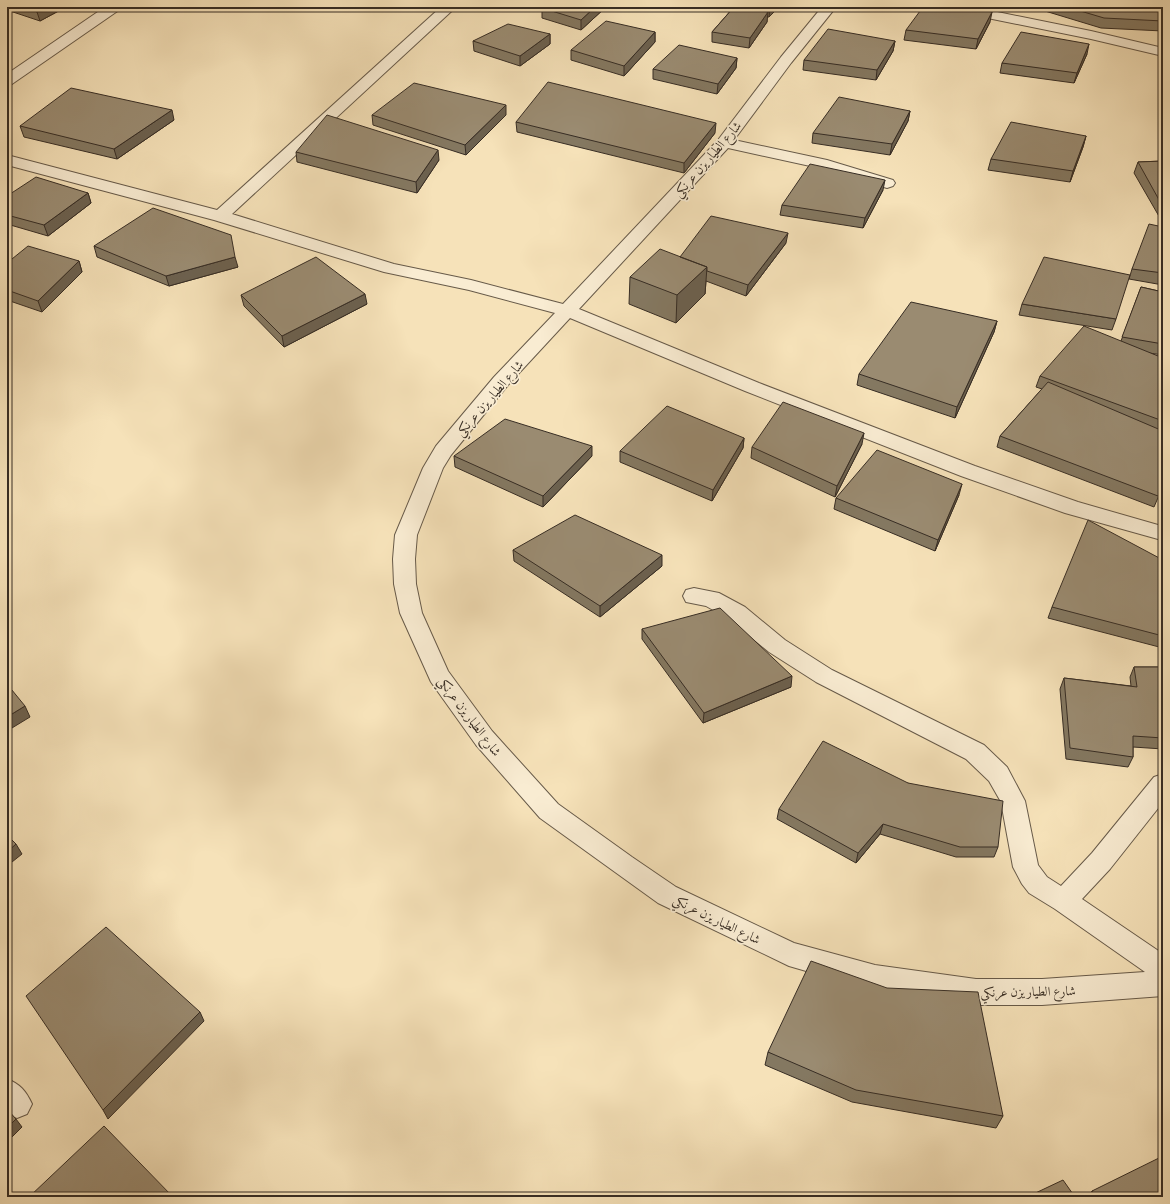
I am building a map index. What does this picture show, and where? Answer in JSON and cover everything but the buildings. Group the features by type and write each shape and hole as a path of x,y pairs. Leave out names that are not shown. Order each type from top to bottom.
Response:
{"street":[{"path":"7,81 114,7"},
{"path":"220,216 449,7"},
{"name":"شارع الطيار يزن عرنكي","path":"829,7 786,60 724,143 501,381 443,451 433,468 406,535 404,559 405,584 411,614 439,676 484,738 549,810 623,865 667,895 789,954 875,978 976,992 1042,992 1163,983"},
{"path":"953,7 1091,34 1163,52"},
{"path":"724,143 827,165 887,183"},
{"path":"7,160 220,216 390,268 472,285 568,311 752,387 968,471 1072,508 1158,532 1163,531"},
{"path":"694,596 711,599 737,613 777,646 824,676 892,708 976,752 998,774 1012,801 1026,867 1038,886 1064,901 1163,969"},
{"path":"1064,901 1101,861 1163,784"}]}
